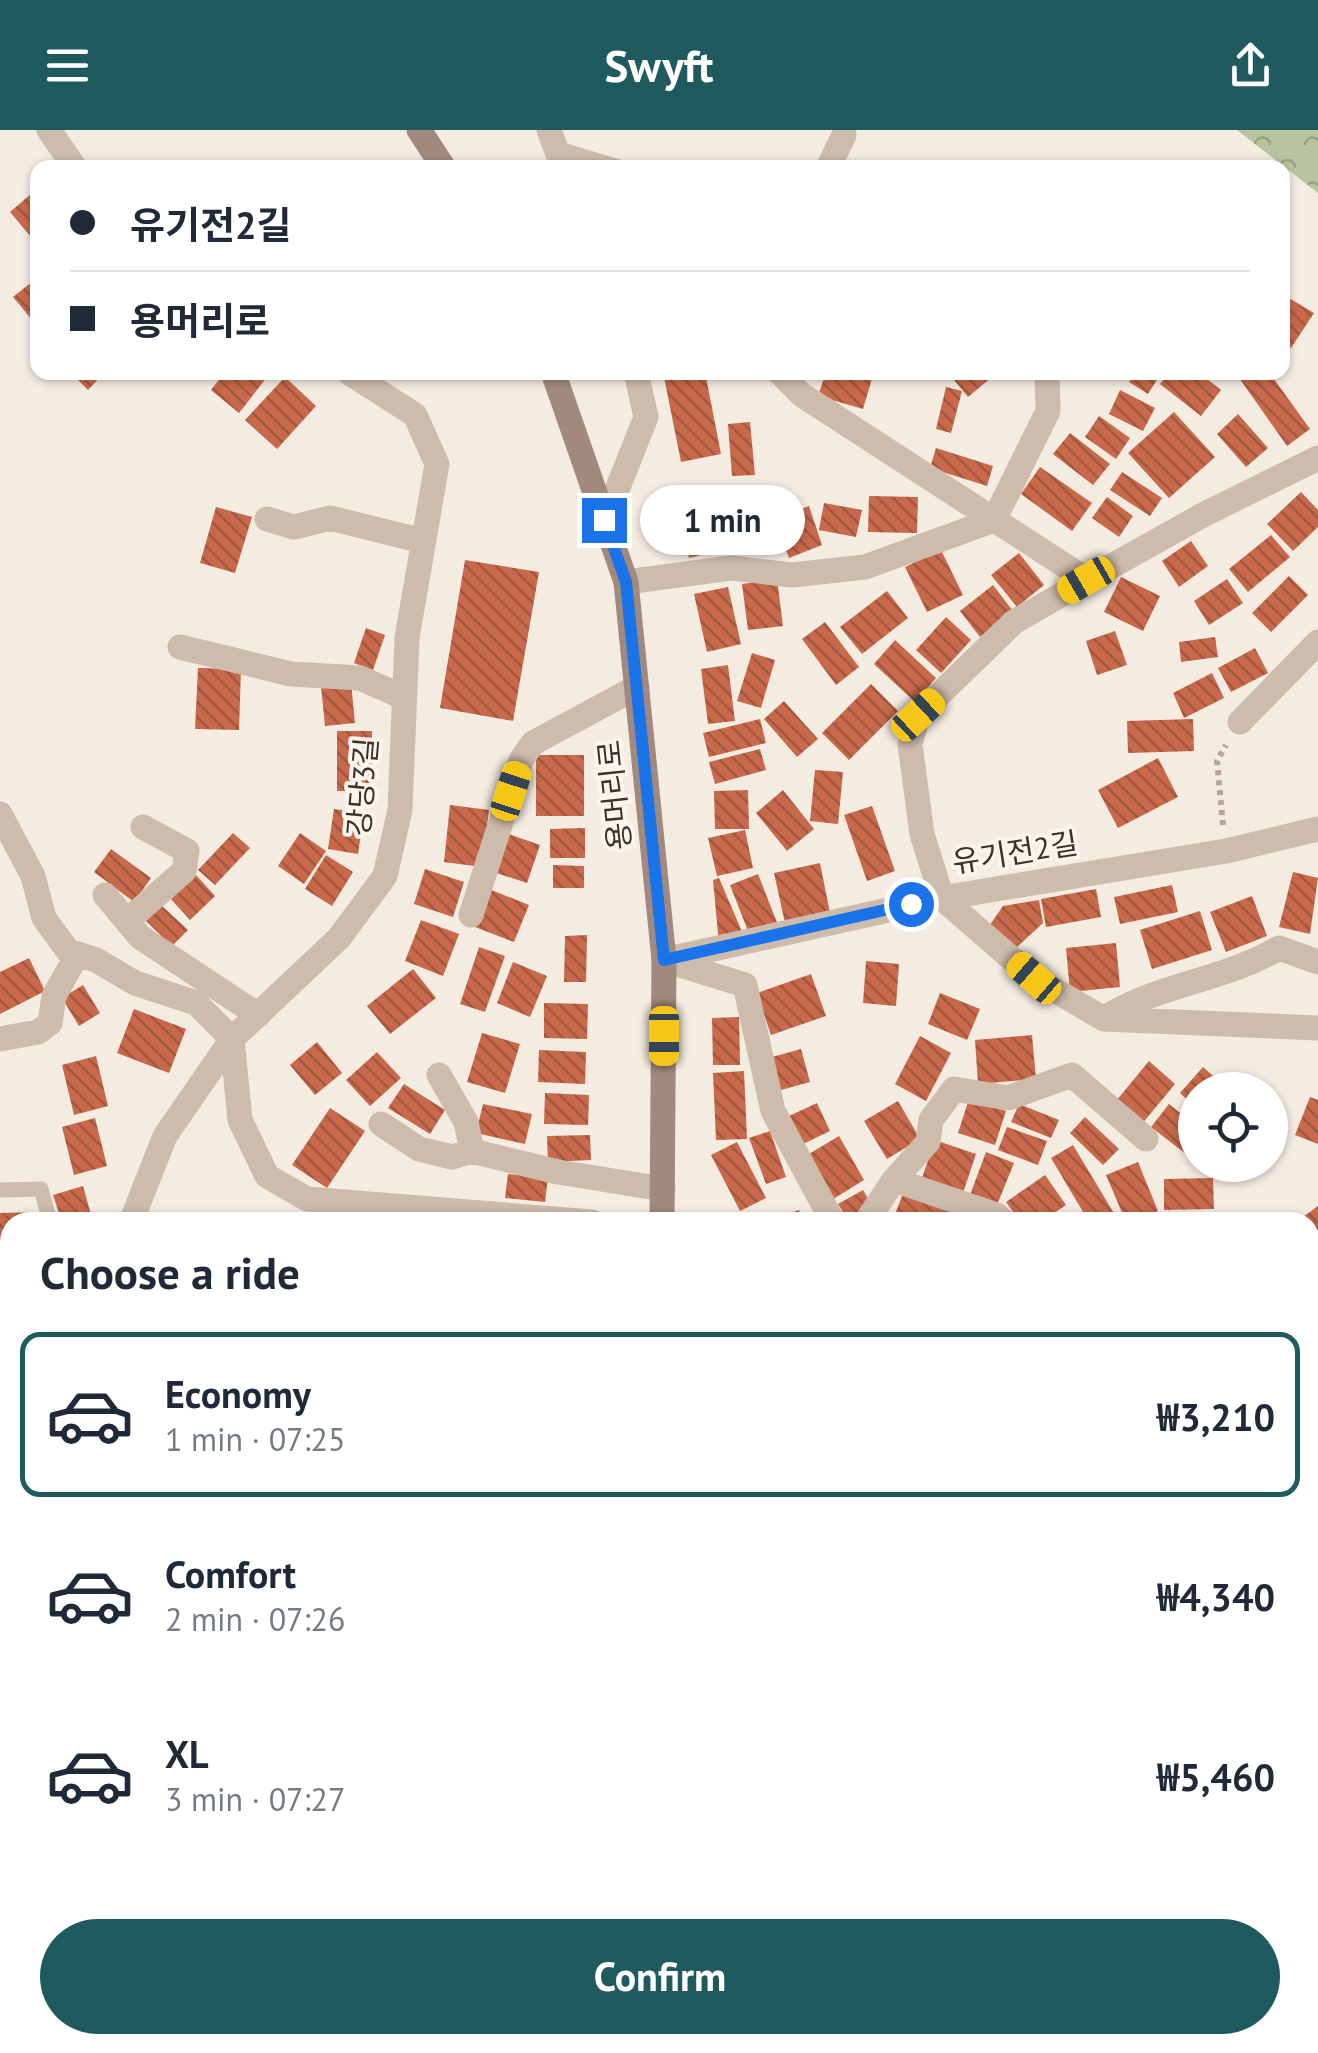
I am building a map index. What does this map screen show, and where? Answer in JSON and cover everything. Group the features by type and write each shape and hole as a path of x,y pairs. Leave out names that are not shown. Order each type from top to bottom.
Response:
{"street":[{"path":"50,130 69,160"},
{"path":"419,130 439,160"},
{"path":"832,160 844,135"},
{"name":"강당3길","path":"135,1212 165,1136 232,1040 339,938 386,876 400,810 403,697 437,464 415,415 360,380"},
{"name":"용머리로","path":"556,380 626,582 664,960 662,1212"},
{"path":"604,520 646,417 638,380"},
{"path":"787,380 802,395 1086,580"},
{"path":"626,582 731,568 792,575 865,567 994,520 1048,411 1047,380"},
{"path":"1318,458 1014,622 918,715 910,744 922,834 942,898 1034,978 1104,1019 1318,1028"},
{"path":"266,519 294,527 330,518 423,541"},
{"path":"1240,722 1318,642"},
{"path":"180,647 292,674 360,678 403,697"},
{"path":"471,914 521,760 533,743 637,686"},
{"path":"0,814 33,876 44,918 68,952 135,983 196,1004 232,1040 240,1120 267,1176 307,1199 468,1212"},
{"path":"127,921 184,871 187,851 143,827"},
{"name":"유기전2길","path":"664,960 942,898 1226,851 1318,829"},
{"path":"105,895 140,936 258,1014"},
{"path":"1104,1019 1186,985 1244,969 1279,948 1318,962"},
{"path":"0,1040 38,1032 50,1023 54,996 77,954"},
{"path":"664,960 745,985 774,1111 828,1212"},
{"path":"439,1074 466,1122 472,1151"},
{"path":"873,1212 894,1180 928,1142 931,1120 954,1090 1008,1098 1072,1074 1146,1139"},
{"path":"382,1124 419,1150 452,1156 472,1151 558,1172 663,1189"},
{"path":"894,1180 988,1212"}],"lane":[{"path":"555,148 605,160"},
{"path":"0,1190 42,1188 48,1212"}],"path":[{"path":"1226,851 1217,761 1240,722"}],"green space":[{"path":"1237,130 1318,130 1318,193 1290,171 1290,160 1276,160"}],"building":[{"path":"30,195 30,236 10,212"},
{"path":"30,283 30,317 13,297"},
{"path":"1290,299 1314,313 1290,347"},
{"path":"78,380 97,380 88,390"},
{"path":"219,380 265,380 239,413 211,390"},
{"path":"282,380 288,380 316,406 277,449 245,420"},
{"path":"665,380 707,380 721,454 681,462"},
{"path":"823,380 872,380 863,409 818,396"},
{"path":"954,380 988,380 968,397"},
{"path":"1130,380 1157,380 1148,394"},
{"path":"1163,380 1208,380 1221,390 1201,416 1160,384"},
{"path":"1241,380 1275,380 1310,429 1287,446"},
{"path":"946,387 962,391 951,433 936,429"},
{"path":"1120,390 1155,408 1143,431 1109,414"},
{"path":"1174,412 1215,457 1169,498 1128,453"},
{"path":"1238,414 1268,448 1246,467 1217,434"},
{"path":"1099,416 1130,438 1116,459 1085,437"},
{"path":"750,422 755,475 732,476 728,424"},
{"path":"1070,433 1110,464 1093,485 1053,454"},
{"path":"936,448 993,466 987,486 930,468"},
{"path":"1040,467 1092,503 1072,531 1021,494"},
{"path":"1122,472 1162,498 1150,516 1110,490"},
{"path":"705,487 721,550 689,558 673,495"},
{"path":"1301,492 1318,510 1318,527 1293,551 1267,524"},
{"path":"869,496 918,497 917,533 868,532"},
{"path":"1107,497 1133,516 1119,537 1092,518"},
{"path":"824,503 862,510 856,537 819,530"},
{"path":"809,506 822,545 789,558 775,518"},
{"path":"216,507 252,517 235,573 200,563"},
{"path":"1271,535 1290,557 1248,592 1229,569"},
{"path":"1191,541 1208,566 1179,587 1162,561"},
{"path":"941,550 963,595 927,612 905,567"},
{"path":"1019,553 1044,585 1017,607 991,575"},
{"path":"465,560 539,572 513,721 440,708"},
{"path":"1289,576 1308,595 1271,632 1252,613"},
{"path":"1121,577 1160,596 1143,631 1104,612"},
{"path":"777,579 783,626 748,630 742,584"},
{"path":"1227,579 1243,603 1209,625 1194,601"},
{"path":"993,585 1013,611 980,637 960,611"},
{"path":"728,587 741,644 707,652 694,594"},
{"path":"887,591 908,618 862,654 840,627"},
{"path":"946,617 971,640 941,673 916,650"},
{"path":"825,622 859,667 836,685 802,639"},
{"path":"366,628 385,635 373,670 354,663"},
{"path":"1115,631 1127,665 1097,675 1086,641"},
{"path":"1215,637 1218,657 1181,662 1179,642"},
{"path":"895,640 936,678 915,702 874,664"},
{"path":"1255,648 1268,673 1231,692 1218,668"},
{"path":"752,653 775,660 761,708 737,701"},
{"path":"728,665 735,721 708,724 701,669"},
{"path":"198,668 241,669 239,730 195,729"},
{"path":"1212,673 1224,698 1184,718 1173,693"},
{"path":"351,683 355,723 325,726 321,686"},
{"path":"871,684 898,711 849,760 822,733"},
{"path":"784,701 818,739 797,757 764,719"},
{"path":"760,719 766,743 709,757 703,733"},
{"path":"1193,719 1194,751 1128,753 1127,721"},
{"path":"337,731 372,731 372,791 337,791"},
{"path":"760,749 766,770 715,784 709,762"},
{"path":"536,755 584,755 584,816 536,816"},
{"path":"1158,758 1178,797 1118,828 1098,790"},
{"path":"815,770 843,772 838,824 810,821"},
{"path":"748,790 749,829 715,829 714,791"},
{"path":"783,790 814,829 787,851 756,813"},
{"path":"450,805 489,810 482,867 444,862"},
{"path":"872,806 895,871 867,881 844,815"},
{"path":"334,809 364,813 358,854 328,849"},
{"path":"585,828 585,858 550,858 550,829"},
{"path":"745,830 753,868 717,876 708,838"},
{"path":"233,833 250,848 215,885 198,870"},
{"path":"300,833 326,851 304,884 278,866"},
{"path":"506,833 540,845 527,883 493,872"},
{"path":"111,849 151,878 134,902 94,872"},
{"path":"326,855 353,872 332,906 305,889"},
{"path":"820,863 830,913 785,923 774,873"},
{"path":"553,865 584,866 584,888 553,888"},
{"path":"425,869 464,882 453,917 414,904"},
{"path":"1293,872 1318,878 1310,934 1279,927"},
{"path":"758,874 778,925 750,936 730,885"},
{"path":"196,875 215,896 190,920 171,899"},
{"path":"719,878 743,934 719,944 713,880"},
{"path":"1172,885 1178,912 1120,924 1114,897"},
{"path":"489,889 529,905 514,942 475,927"},
{"path":"1096,889 1101,917 1046,927 1041,899"},
{"path":"1252,896 1267,936 1226,952 1210,912"},
{"path":"1039,900 1043,923 1015,949 987,929 1003,906"},
{"path":"161,905 188,930 172,946 146,921"},
{"path":"1200,911 1212,950 1152,969 1140,930"},
{"path":"421,920 459,934 443,976 405,961"},
{"path":"587,935 586,982 564,982 565,936"},
{"path":"1116,943 1120,987 1070,992 1066,948"},
{"path":"479,947 505,956 485,1012 460,1004"},
{"path":"29,958 45,991 0,1014 0,972"},
{"path":"866,961 899,964 896,1006 863,1003"},
{"path":"513,962 547,976 530,1017 497,1003"},
{"path":"413,969 436,998 390,1034 367,1006"},
{"path":"811,974 826,1016 771,1035 757,993"},
{"path":"83,985 100,1013 79,1026 62,998"},
{"path":"940,993 980,1009 967,1040 928,1024"},
{"path":"544,1003 588,1004 587,1039 544,1038"},
{"path":"134,1009 186,1029 169,1073 117,1053"},
{"path":"739,1017 740,1065 713,1065 712,1018"},
{"path":"482,1033 520,1044 505,1093 467,1082"},
{"path":"1032,1035 1036,1079 978,1084 975,1040"},
{"path":"920,1036 951,1053 926,1101 895,1084"},
{"path":"317,1042 342,1073 315,1095 290,1065"},
{"path":"801,1049 810,1082 781,1090 772,1057"},
{"path":"539,1050 586,1052 585,1084 538,1082"},
{"path":"377,1052 401,1078 370,1106 346,1080"},
{"path":"96,1056 108,1106 74,1115 62,1065"},
{"path":"1149,1061 1175,1084 1142,1124 1116,1101"},
{"path":"744,1071 747,1139 716,1140 713,1073"},
{"path":"404,1084 445,1110 430,1134 388,1108"},
{"path":"545,1093 589,1095 588,1125 544,1124"},
{"path":"1310,1097 1318,1100 1318,1144 1295,1135"},
{"path":"969,1099 1006,1111 995,1145 958,1133"},
{"path":"898,1101 920,1139 887,1159 864,1121"},
{"path":"817,1103 830,1131 803,1144 789,1116"},
{"path":"483,1104 532,1114 525,1144 476,1133"},
{"path":"1019,1104 1059,1120 1051,1138 1011,1122"},
{"path":"1169,1104 1178,1111 1178,1148 1151,1127"},
{"path":"330,1108 365,1131 327,1188 292,1165"},
{"path":"1085,1117 1119,1149 1103,1165 1070,1133"},
{"path":"95,1118 107,1166 74,1175 62,1127"},
{"path":"1007,1127 1047,1141 1038,1165 998,1150"},
{"path":"770,1131 786,1177 766,1184 749,1138"},
{"path":"590,1135 591,1160 548,1162 547,1136"},
{"path":"839,1136 864,1180 830,1201 804,1157"},
{"path":"935,1140 976,1154 963,1193 922,1178"},
{"path":"737,1142 766,1198 740,1211 711,1155"},
{"path":"1073,1145 1113,1212 1083,1212 1051,1158"},
{"path":"986,1152 1014,1163 997,1205 970,1195"},
{"path":"1138,1162 1158,1211 1122,1212 1106,1175"},
{"path":"508,1174 548,1178 545,1202 505,1198"},
{"path":"1045,1175 1066,1205 1056,1212 1013,1212 1006,1202"},
{"path":"1164,1179 1213,1182 1214,1209 1164,1210"},
{"path":"83,1186 90,1212 59,1212 53,1195"},
{"path":"863,1190 874,1209 843,1212 838,1204"},
{"path":"904,1191 961,1212 896,1212"}],"route":[{"path":"604,520 626,582 664,960 911,904"}]}
